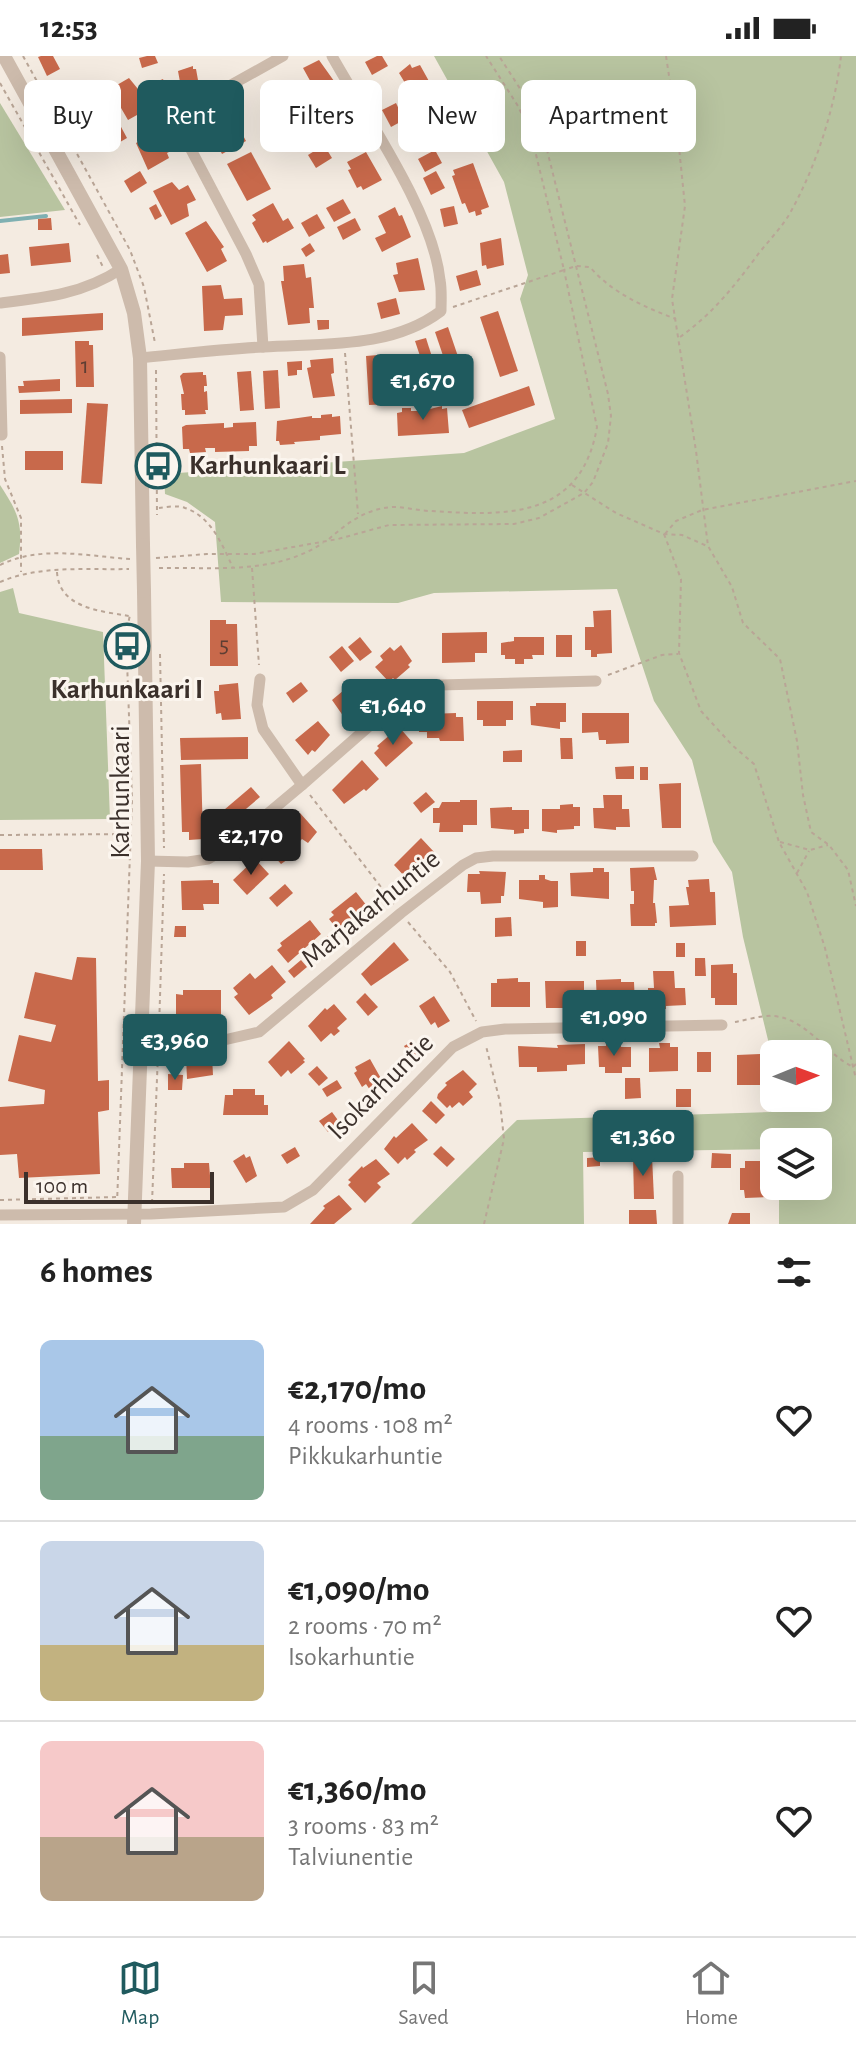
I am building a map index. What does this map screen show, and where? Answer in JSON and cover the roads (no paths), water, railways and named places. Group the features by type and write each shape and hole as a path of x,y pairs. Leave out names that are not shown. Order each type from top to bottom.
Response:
{"street":[{"name":"Karhunkaari","path":"4,56 134,313 140,358 148,861 135,1219"},
{"path":"263,347 259,284 187,142 183,121 197,104 283,56"},
{"path":"140,358 263,347 345,344 380,337 426,322 441,311 440,279 430,240 414,201 332,56"},
{"path":"0,303 60,296 115,274"},
{"path":"0,357 2,435"},
{"path":"260,679 257,705 263,729 302,785"},
{"path":"148,861 208,859 228,847 400,699 419,688 596,681"},
{"name":"Marjakarhuntie","path":"142,1041 224,1040 259,1032 401,913 476,858 693,856"},
{"name":"Isokarhuntie","path":"0,1215 117,1213 135,1219 284,1207 313,1190 453,1047 482,1032 722,1025"},
{"path":"678,1176 678,1224"}],"waterway":[{"path":"0,221 46,216"}],"place":[{"name":"Karhunkaari L","path":"158,466"},
{"name":"Karhunkaari I","path":"127,646"}]}
